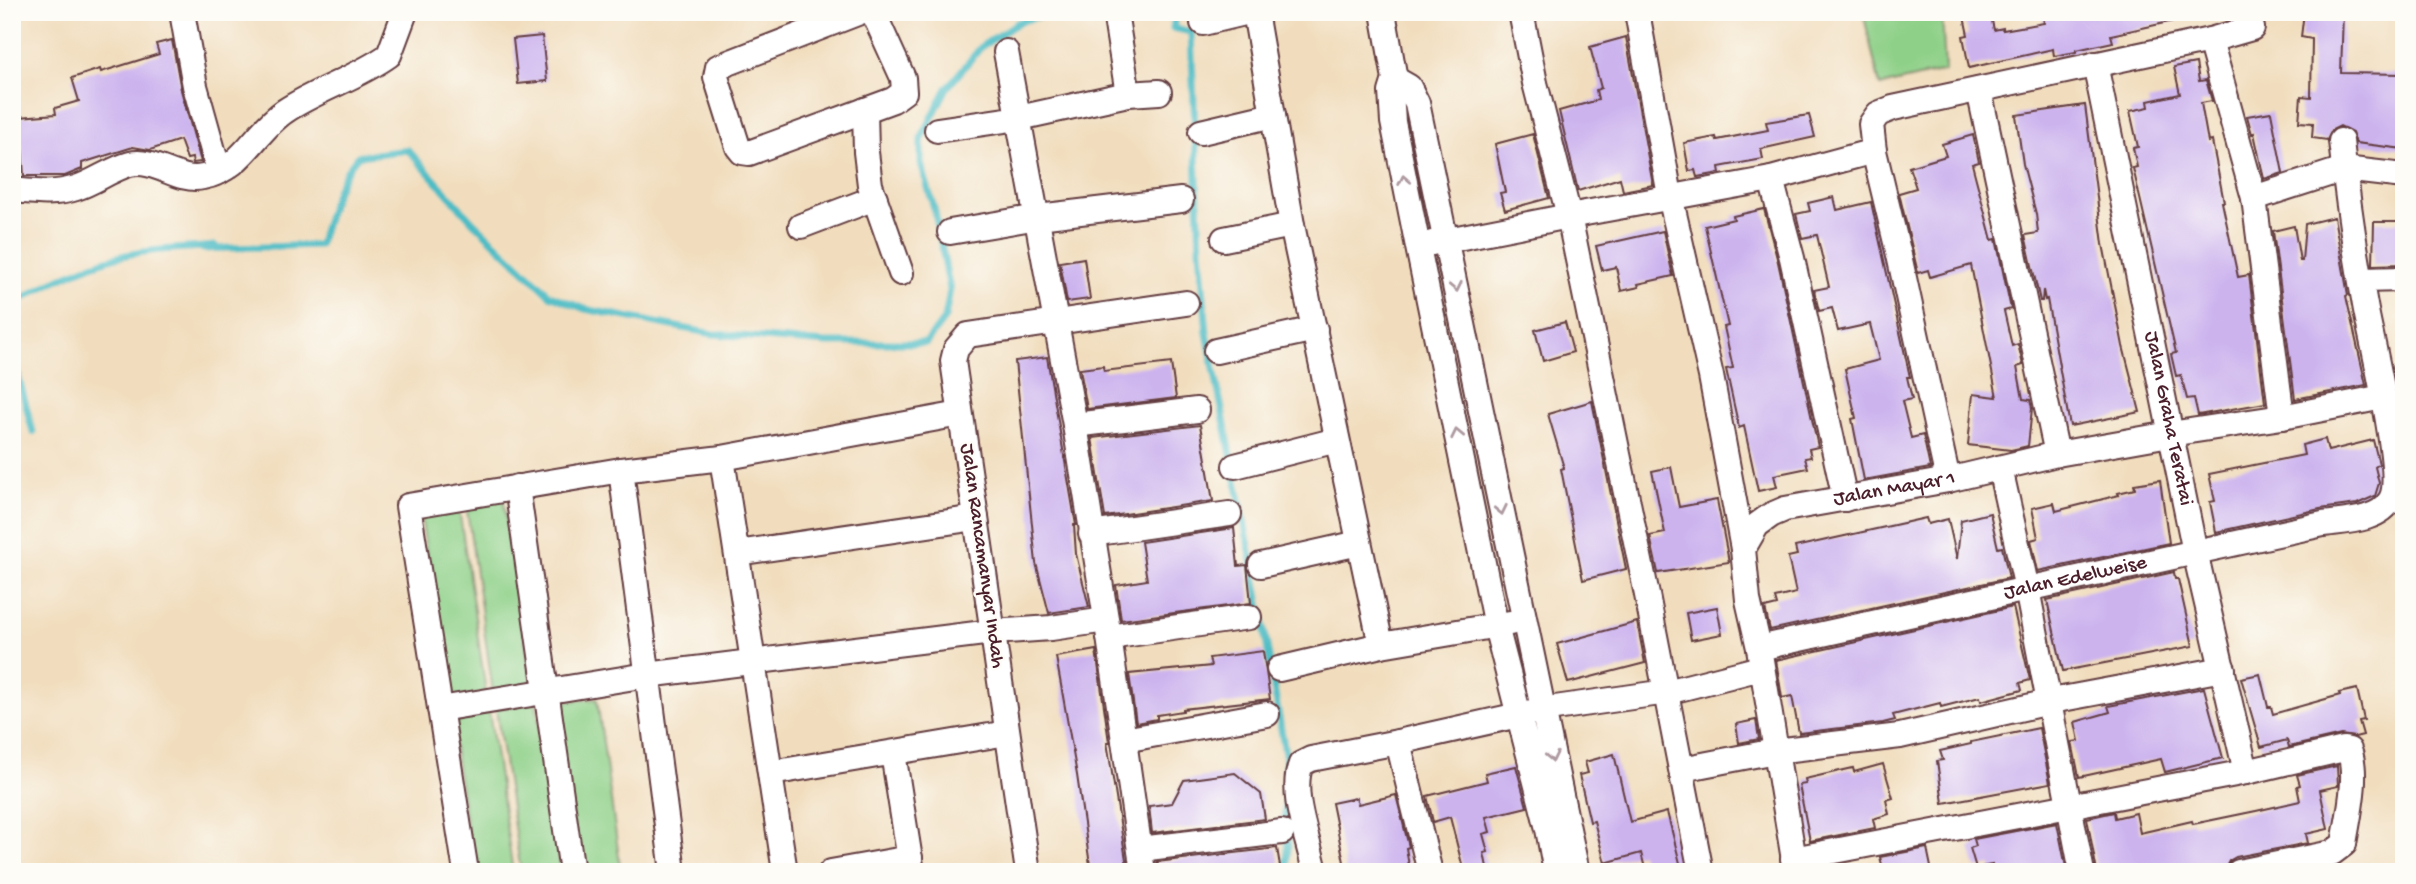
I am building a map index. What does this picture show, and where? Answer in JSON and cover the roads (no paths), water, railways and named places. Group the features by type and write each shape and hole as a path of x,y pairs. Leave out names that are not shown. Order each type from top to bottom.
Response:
{"street":[{"path":"182,12 195,86 219,172"},
{"path":"12,190 49,193 77,188 105,173 133,163 155,166 184,177 201,178 219,172 237,161 283,112 389,55 405,12"},
{"path":"860,12 718,67 716,77 738,147 742,152 749,153 893,100 904,92 903,78 873,12"},
{"path":"1115,12 1128,93"},
{"path":"1203,23 1249,12"},
{"path":"1255,12 1292,225 1381,645"},
{"path":"1383,12 1395,79 1391,92 1393,122 1418,247 1496,626 1548,829 1556,872"},
{"path":"1521,12 1535,83 1569,216 1667,692 1700,872"},
{"path":"1637,12 1670,196 1711,376 1743,549 1748,600 1795,865 2069,804 2246,772 2344,749 2349,751 2352,758 2352,796 2344,844 2337,851 2239,872"},
{"path":"1948,480 1874,151 1871,124 1878,114 1893,108 2210,40 2252,28"},
{"path":"2210,40 2253,198 2282,417"},
{"path":"1006,52 1058,323 1108,628 1142,861 1282,832"},
{"name":"Jalan Graha Teratai","path":"2095,64 2195,552 2246,772"},
{"path":"1395,79 1409,87 1417,103 1577,872"},
{"path":"1979,90 2057,454"},
{"path":"937,130 1018,118 1128,93 1159,92"},
{"path":"865,110 870,185 901,273"},
{"path":"1201,132 1273,114"},
{"path":"2341,141 2361,279 2383,397"},
{"path":"1418,247 1670,196 1770,179 1874,151"},
{"path":"2253,198 2344,169 2404,176"},
{"path":"1770,179 1791,258 1845,499"},
{"path":"801,226 875,198"},
{"path":"950,232 1038,217 1181,200"},
{"path":"1224,239 1292,225"},
{"path":"2361,279 2404,279"},
{"path":"1058,323 1186,303"},
{"name":"Jalan Rancamanyar Indah","path":"1028,872 953,361 956,349 968,335 1058,323"},
{"path":"1216,351 1315,329"},
{"name":"Jalan Mayar 1","path":"1743,549 1757,525 1785,509 1948,480 2057,454 2170,433 2282,417 2383,397"},
{"name":"Jalan Edelweise","path":"1315,872 1297,795 1296,776 1301,764 1311,759 1398,743 1542,710 1667,692 1760,658 2027,589 2366,517 2378,512 2393,497 2394,464 2383,397"},
{"path":"1075,425 1197,410"},
{"path":"466,872 408,506 621,470 722,458 960,414"},
{"path":"1236,466 1337,440"},
{"path":"722,458 785,872"},
{"path":"2000,468 2027,589 2082,872"},
{"path":"621,470 673,872"},
{"path":"517,487 572,872"},
{"path":"1091,534 1229,514"},
{"path":"737,553 976,518"},
{"path":"1261,565 1359,543"},
{"path":"440,709 647,675 992,632 1108,628 1249,617"},
{"path":"1279,669 1381,645 1524,620"},
{"path":"1682,769 1775,751 1900,736 2062,699 2224,669"},
{"path":"1124,740 1267,715"},
{"path":"771,773 1007,733"},
{"path":"1398,743 1430,872"},
{"path":"831,872 911,865 893,753"}],"waterway":[{"path":"12,305 76,272 129,254 215,246 203,249 319,245 339,187 358,156 408,150 473,222 550,295 585,309 713,334 826,343 926,343 945,318 950,290 935,212 921,163 921,139 947,88 982,46 1019,22 1054,12"},
{"path":"1176,12 1173,28 1191,32 1200,250 1207,333 1258,592 1286,759 1287,872"},
{"path":"12,353 33,432"}]}
